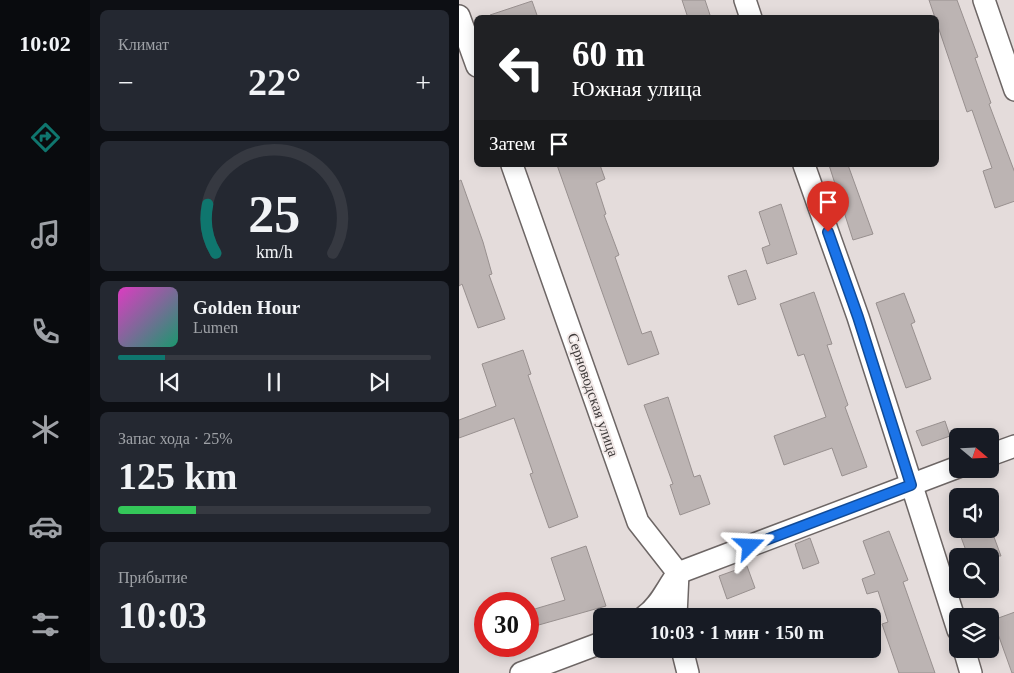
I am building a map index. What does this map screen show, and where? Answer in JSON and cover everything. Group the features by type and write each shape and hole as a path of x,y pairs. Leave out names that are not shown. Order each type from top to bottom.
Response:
{"street":[{"path":"745,0 750,15"},
{"path":"984,0 1014,90"},
{"path":"459,16 474,58"},
{"name":"Серноводская улица","path":"512,167 638,522 678,573"},
{"path":"805,167 858,317 951,608"},
{"path":"999,452 1014,446"},
{"path":"655,608 667,586 678,573 949,470"},
{"path":"676,608 678,573"},
{"path":"521,673 593,646"},
{"path":"684,658 688,673"},
{"path":"967,658 971,673"}],"building":[{"path":"682,0 705,0 710,15 687,15"},
{"path":"929,0 957,0 978,57 975,58 991,103 989,104 1015,173 1015,201 995,208 983,171 992,168 972,110 967,112 939,29 939,15 934,15"},
{"path":"532,1 537,15 490,15"},
{"path":"558,167 601,167 605,179 596,183 606,214 604,215 619,255 615,257 642,334 651,331 659,354 628,365"},
{"path":"830,167 849,167 873,234 853,240"},
{"path":"461,180 483,242 492,274 489,275 505,319 478,328 462,284 459,286 459,181"},
{"path":"781,204 797,254 767,264 762,248 770,245 759,212"},
{"path":"746,270 756,299 738,305 728,276"},
{"path":"814,292 832,344 827,345 848,405 845,407 867,467 842,476 832,448 784,465 774,436 826,417 804,354 798,356 780,304"},
{"path":"904,293 915,322 911,324 931,379 906,388 876,303"},
{"path":"523,350 531,374 528,375 578,517 549,528 530,474 533,473 514,418 459,438 459,420 496,406 482,364"},
{"path":"668,397 694,477 700,475 710,504 680,515 670,485 673,484 644,405"},
{"path":"945,421 949,436 922,446 916,431"},
{"path":"889,531 908,580 903,582 935,673 899,673 882,624 888,622 878,591 867,594 862,579 875,574 863,541"},
{"path":"810,538 819,563 803,569 795,544"},
{"path":"961,538 994,538 998,548 965,548"},
{"path":"586,546 606,606 593,608 593,610 539,625 539,608 565,600 551,558"},
{"path":"747,566 755,588 727,599 719,576"},
{"path":"1015,612 1015,673 1012,673 999,637 999,618"}],"route":[{"path":"750,546 911,485 858,317 828,232"}]}
